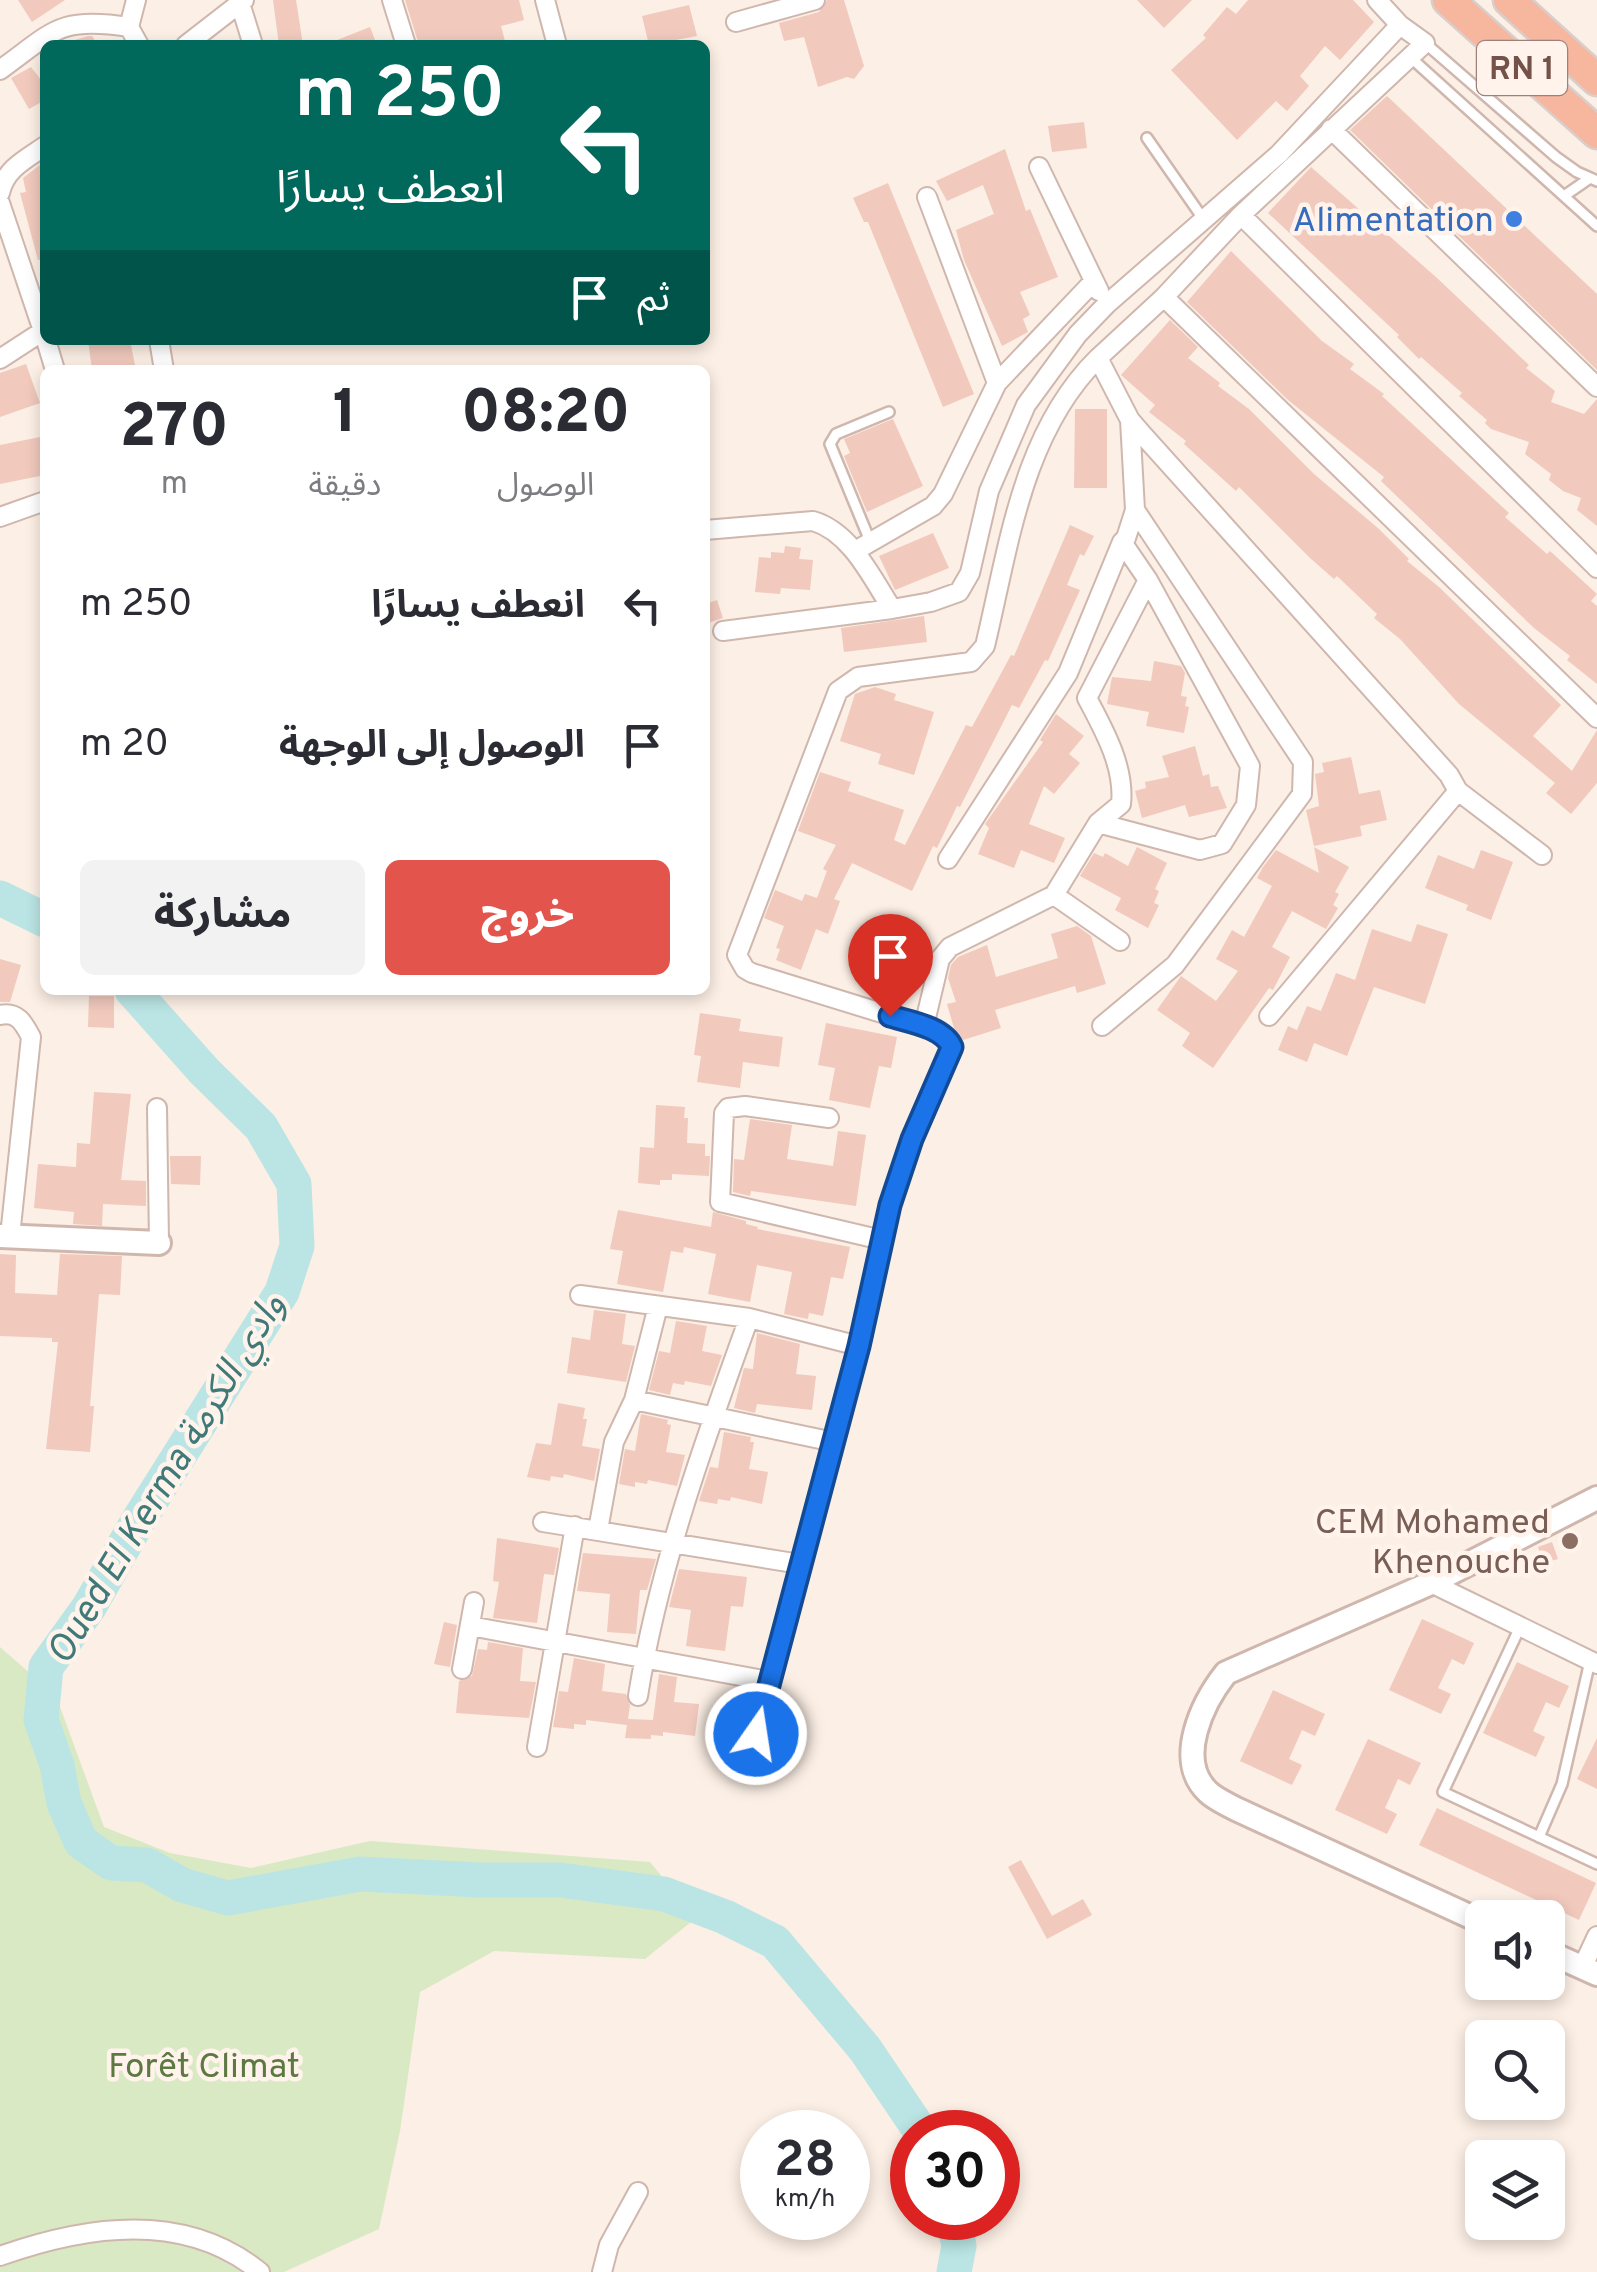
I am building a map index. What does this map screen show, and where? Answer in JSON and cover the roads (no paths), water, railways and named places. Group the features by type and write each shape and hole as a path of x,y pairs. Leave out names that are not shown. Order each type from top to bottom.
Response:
{"highway":[{"name":"RN 1","path":"1448,0 1597,133"},
{"name":"RN 1","path":"1509,0 1597,80"}],"street":[{"path":"136,0 130,28 136,40"},
{"path":"392,0 404,40"},
{"path":"544,0 556,40"},
{"path":"736,22 815,0"},
{"path":"750,1760 859,1346 890,1205 912,1139 952,1047 949,1039 924,1026 752,973 745,969 738,955 838,691 858,677 971,662 984,646 1010,538 1042,434 1072,386 1164,297 1240,215 1425,43 1376,0"},
{"path":"192,40 242,1 252,40"},
{"path":"43,40 73,23 130,28"},
{"path":"723,631 892,609 932,602 958,592 970,574 989,491 1026,404 1078,334 1106,304 1279,154 1400,25"},
{"path":"0,70 40,42"},
{"path":"1331,129 1597,388"},
{"path":"0,193 2,180 40,149"},
{"path":"1040,167 1106,304"},
{"path":"927,197 998,384"},
{"path":"0,202 40,321"},
{"path":"1240,215 1597,568"},
{"path":"862,546 932,506 943,494 998,384 1094,282"},
{"path":"1164,297 1597,718"},
{"path":"0,360 40,339"},
{"path":"1098,358 1130,420 1449,775 1458,791 1542,855"},
{"path":"948,859 1068,672 1126,538 1135,510 1130,420"},
{"path":"0,517 40,503"},
{"path":"1102,1026 1174,965 1302,794 1303,762 1135,510"},
{"path":"710,530 813,521 824,524 862,546 892,609"},
{"path":"1098,823 1200,850 1222,844 1246,805 1250,766 1148,580 1122,542"},
{"path":"924,1026 940,959 950,946 1054,896 1098,823 1121,804 1123,782 1087,698 1148,580"},
{"path":"1269,1016 1458,791"},
{"path":"1054,896 1120,941"},
{"path":"0,1015 8,1013 21,1019 31,1038 5,1236 159,1243 157,1108"},
{"path":"830,1118 744,1106 728,1108 724,1113 720,1202 882,1240"},
{"path":"580,1295 749,1318 859,1346"},
{"path":"598,1530 614,1442 634,1400 658,1306"},
{"path":"638,1696 644,1656 713,1416 749,1318"},
{"path":"634,1400 834,1442"},
{"path":"1465,1914 1236,1809 1206,1791 1193,1765 1195,1734 1207,1696 1226,1673 1431,1583 1597,1498"},
{"path":"544,1522 800,1564"},
{"path":"536,1747 575,1526"},
{"path":"1431,1583 1594,1662"},
{"path":"462,1670 474,1602"},
{"path":"470,1626 768,1681"},
{"path":"1565,1960 1590,1971 1597,1936"},
{"path":"602,2272 609,2245 638,2192"},
{"path":"0,2256 43,2241 131,2227 174,2232 217,2247 260,2272"}],"lane":[{"path":"1425,43 1556,157 1593,179 1564,196"},
{"path":"1410,57 1597,226"},
{"path":"1147,138 1204,220"},
{"path":"862,546 830,444 836,434 889,412"},
{"path":"1520,1626 1443,1792 1597,1864"},
{"path":"1538,1837 1562,1784 1594,1662"}],"waterway":[{"name":"Oued El Kerma وادي الكرمة","path":"0,898 40,918"},
{"name":"Oued El Kerma وادي الكرمة","path":"136,995 204,1071 261,1127 294,1184 297,1246 282,1292 138,1521 89,1607 46,1667 41,1720 57,1765 64,1803 81,1842 111,1863 147,1865 182,1885 228,1898 360,1874 560,1880 664,1894 725,1917 775,1942 865,2049 906,2110"},
{"name":"Oued El Kerma وادي الكرمة","path":"954,2272 958,2240"}],"place":[{"name":"Alimentation","path":"1514,219"},
{"name":"CEM Mohamed Khenouche","path":"1570,1541"}],"park label":[{"name":"Forêt Climat","path":"204,2065"}]}
